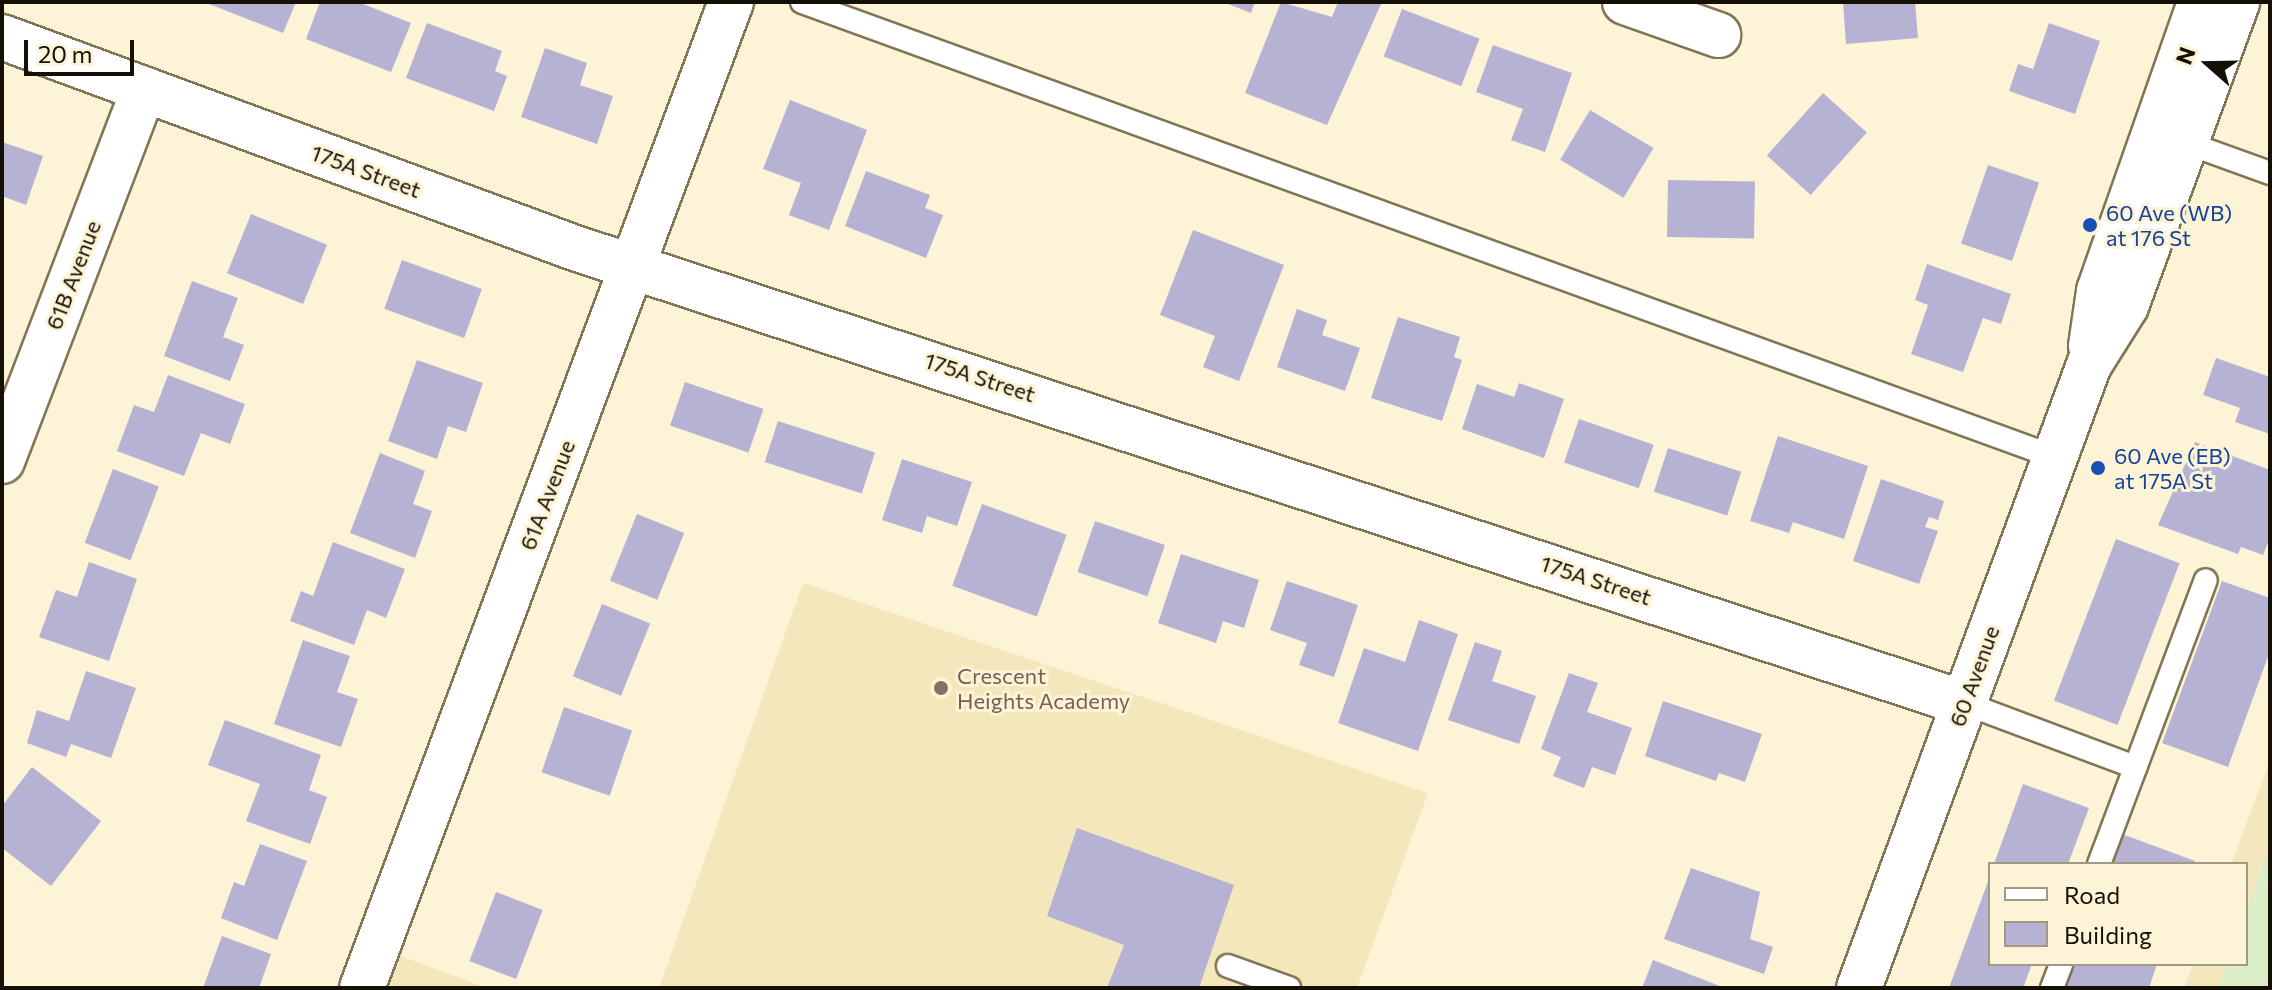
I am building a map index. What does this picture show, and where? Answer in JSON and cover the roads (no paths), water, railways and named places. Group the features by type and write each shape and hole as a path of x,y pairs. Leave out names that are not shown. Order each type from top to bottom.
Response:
{"street":[{"name":"61A Avenue","path":"362,988 731,2"},
{"path":"1625,2 1718,35"},
{"name":"60 Avenue","path":"2089,365 2099,291 2200,2"},
{"name":"60 Avenue","path":"1859,988 2089,365 2126,306 2237,2"},
{"name":"175A Street","path":"2,37 633,264 1964,703"},
{"name":"61B Avenue","path":"2,461 144,89"}],"lane":[{"path":"802,2 2055,457"},
{"path":"2184,142 2270,173"},
{"path":"2100,862 2206,580"},
{"path":"1964,703 2135,767"},
{"path":"1228,966 1289,988"},
{"path":"2052,988 2060,966"}],"place":[{"name":"60 Ave (WB) at 176 St","path":"2090,225"},
{"name":"60 Ave (EB) at 175A St","path":"2098,468"},
{"name":"Crescent Heights Academy","path":"941,688"}]}
